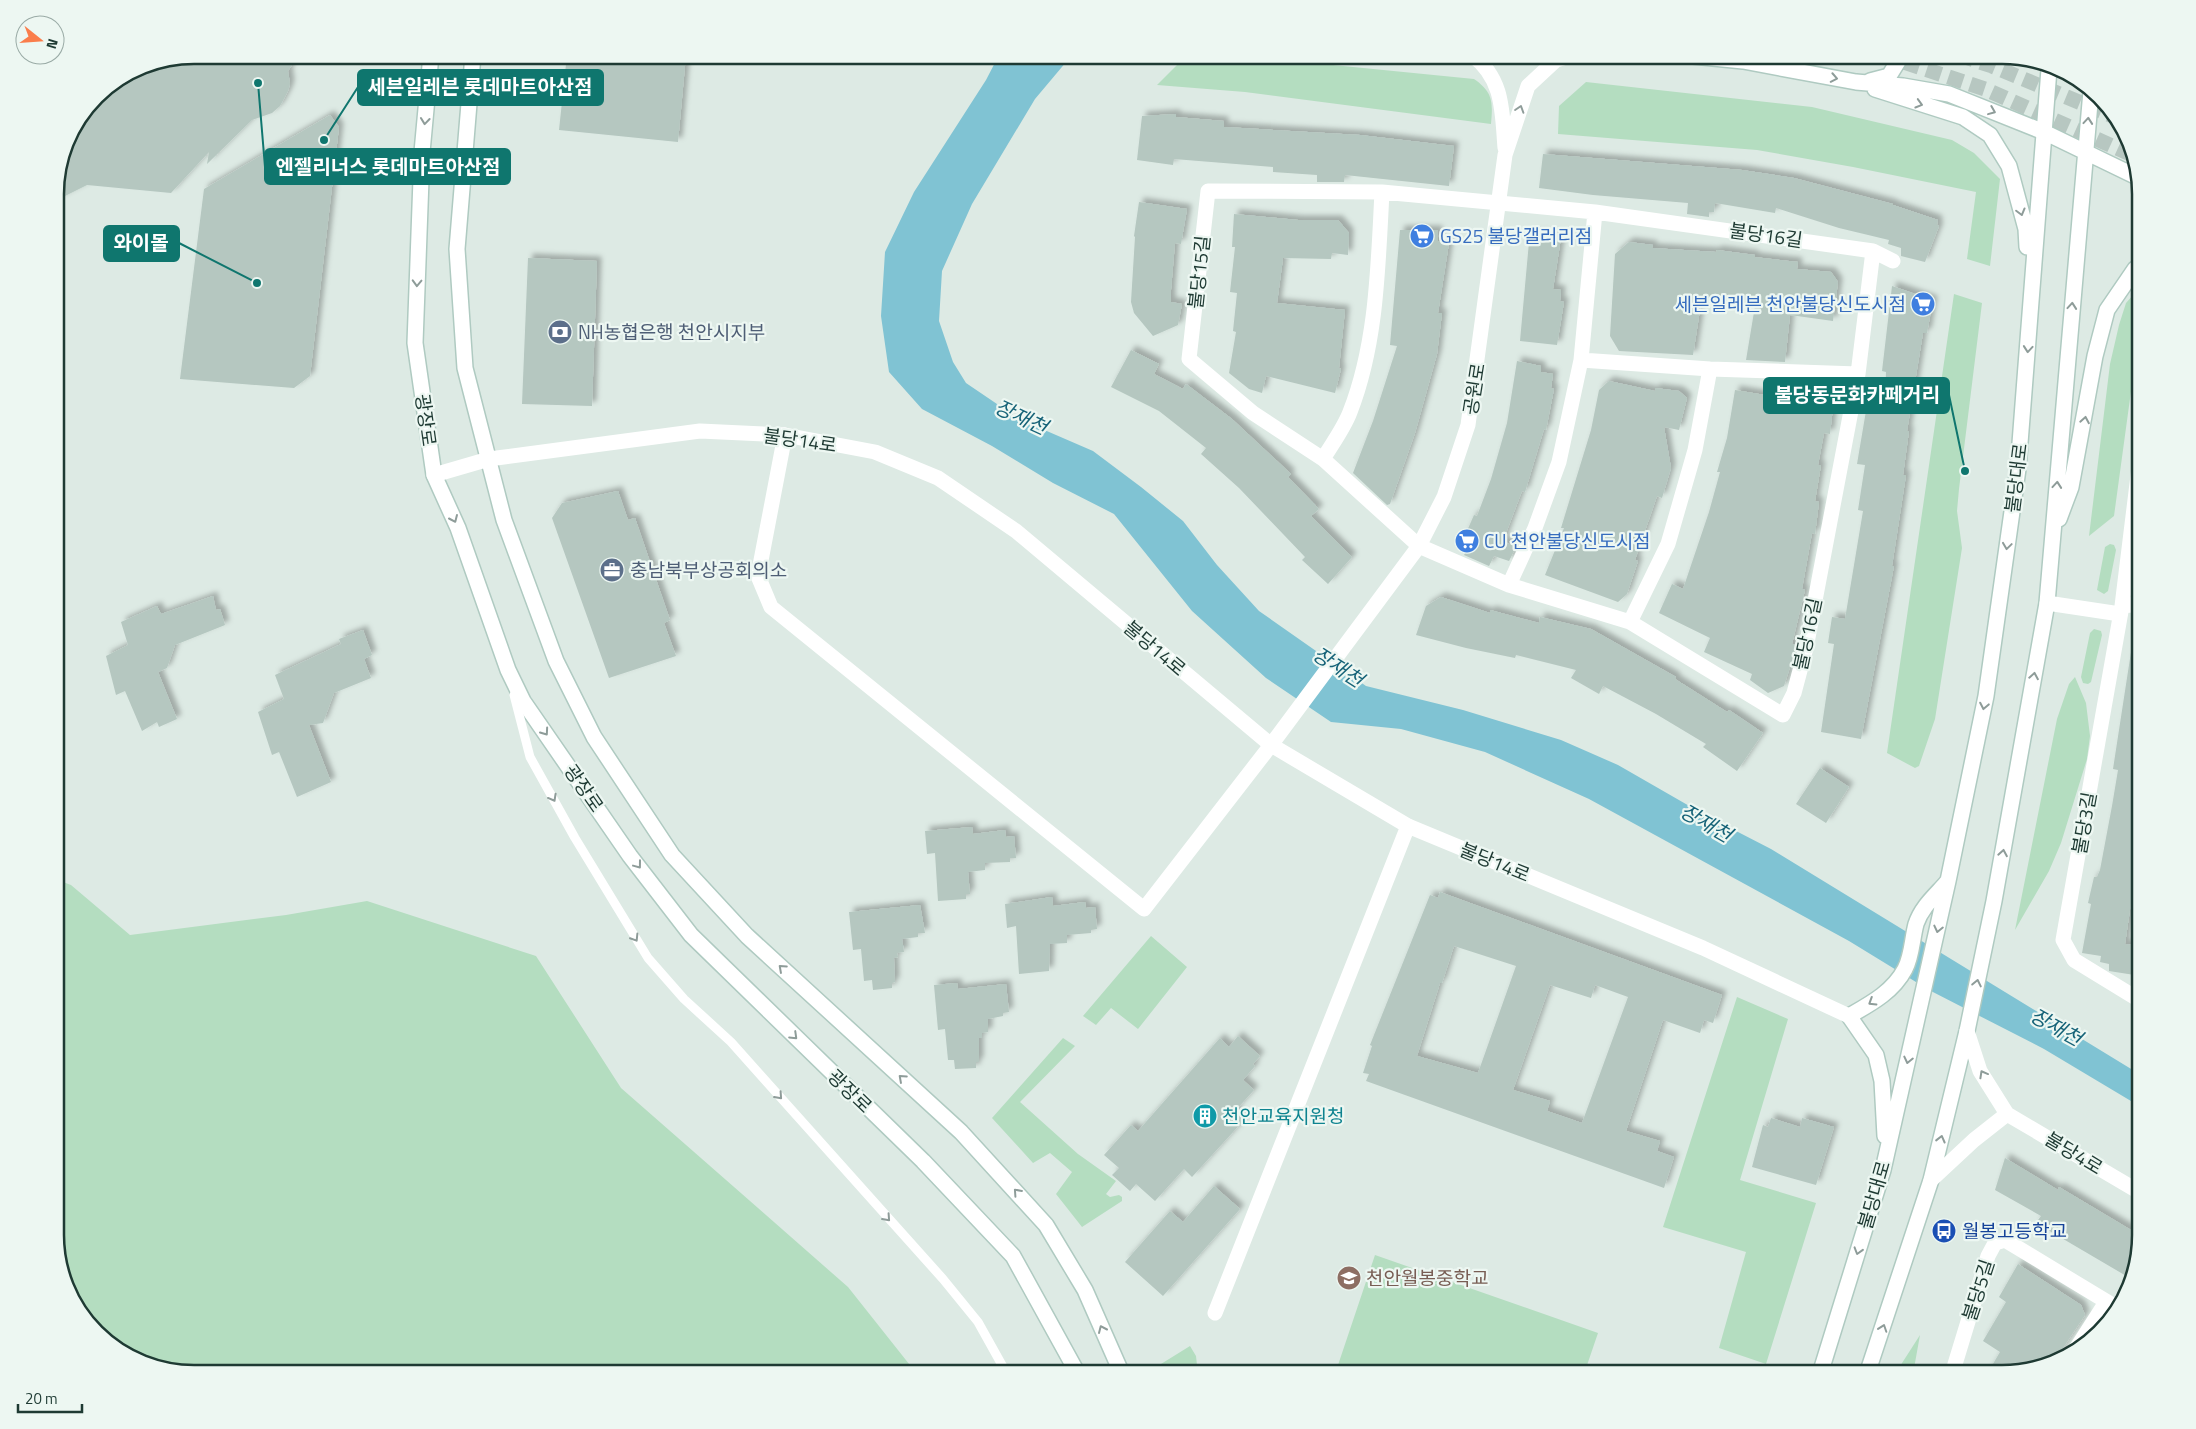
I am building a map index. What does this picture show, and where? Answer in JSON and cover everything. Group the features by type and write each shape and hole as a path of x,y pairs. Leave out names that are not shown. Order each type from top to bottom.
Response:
{"street":[{"name":"광장로","path":"430,64 422,152 415,343 434,475 458,528 508,670 523,701 630,856 691,935 923,1161 1012,1256 1073,1365"},
{"name":"광장로","path":"472,64 457,249 465,368 504,520 556,661 594,737 672,856 747,936 961,1132 1046,1225 1085,1290 1118,1365"},
{"path":"1485,64 1499,91 1505,155"},
{"path":"1505,155 1528,86 1552,64"},
{"path":"1759,64 1856,82 1903,86 1949,94 2086,150 2130,174"},
{"path":"1856,82 1889,76 1896,64"},
{"name":"불당대로","path":"1823,1365 1886,1155 1948,881 1987,686 2018,469 2049,73"},
{"path":"1856,82 1913,103 1963,117 1990,135 2009,166 2026,229 2032,301"},
{"path":"1870,1365 1931,1180 1967,1030 1994,901 2047,603 2090,98"},
{"name":"공원로","path":"1271,745 1419,546 1444,497 1468,425 1505,155"},
{"name":"불당15길","path":"1419,546 1323,459 1253,413 1189,359 1208,191 1382,192 1499,204"},
{"path":"1323,459 1350,414 1365,367 1374,314 1382,192"},
{"name":"불당16길","path":"1419,546 1509,585 1630,622 1783,715 1794,693 1806,648 1858,374 1873,251 1594,212 1499,204"},
{"path":"1509,585 1535,528 1559,462 1581,360 1594,212"},
{"path":"1873,251 1893,261"},
{"path":"2052,534 2071,487 2095,356 2107,310 2132,273"},
{"path":"1581,360 1710,369 1858,374"},
{"path":"1630,622 1668,544 1695,450 1710,369"},
{"name":"불당14로","path":"434,475 489,459 700,431 785,435 875,452 938,478 1016,531 1271,745 1408,826 1703,948 1849,1016"},
{"path":"785,435 758,576 771,606 1144,909 1271,745"},
{"name":"불당3길","path":"2132,523 2121,610 2063,940 2074,960 2132,995"},
{"path":"2047,603 2121,610 2132,607"},
{"path":"1215,1314 1408,826"},
{"path":"1886,1155 1882,1081 1876,1055 1849,1016 1893,986 1906,968 1917,922 1930,899 1948,881"},
{"path":"1931,1180 1974,1140 2007,1114 1980,1070 1967,1030"},
{"name":"불당4로","path":"2007,1114 2132,1188"},
{"name":"불당5길","path":"1955,1365 1988,1256 1995,1243 2005,1240 2111,1305"}],"lane":[{"path":"508,670 530,757 575,838 648,958 684,999 731,1042 943,1279 978,1322 1002,1365"}],"green space":[{"path":"1323,64 1474,79 1485,88 1490,98 1492,104 1491,124 1245,92 1157,85 1177,65"},
{"path":"1586,82 1812,107 1952,140 1974,153 2000,179 1990,266 1967,259 1976,192 1757,150 1558,134 1559,106"},
{"path":"1954,294 1982,303 1957,511 1962,548 1935,719 1919,766 1915,768 1887,753"},
{"path":"2132,296 2132,384 2114,516 2089,536 2110,364 2126,303"},
{"path":"2110,544 2114,545 2116,550 2108,591 2104,594 2097,590 2105,547"},
{"path":"2094,629 2101,631 2102,635 2091,682 2088,684 2083,683 2081,677 2090,633"},
{"path":"2075,677 2086,703 2090,736 2087,759 2061,843 2049,871 2015,930 2057,719 2069,684"},
{"path":"64,882 71,885 130,935 286,915 367,901 536,956 621,1088 848,1287 910,1365 194,1365 160,1361 129,1348 108,1333 96,1321 81,1300 66,1260 64,1244"},
{"path":"1151,936 1187,967 1138,1029 1111,1008 1096,1025 1083,1016"},
{"path":"1737,997 1788,1019 1740,1180 1816,1203 1766,1364 1719,1348 1746,1252 1663,1227"},
{"path":"1063,1038 1075,1046 1020,1102 1078,1154 1116,1181 1106,1194 1110,1197 1119,1195 1122,1197 1122,1201 1082,1227 1056,1194 1072,1172 1050,1153 1033,1163 992,1118"},
{"path":"1375,1255 1598,1333 1587,1365 1338,1365"},
{"path":"1920,1335 1915,1365 1901,1365"},
{"path":"1190,1346 1196,1356 1197,1365 1159,1365"}],"water":[{"name":"장재천","path":"994,64 1064,64 1035,99 972,204 942,271 939,321 953,362 966,383 1019,419 1093,451 1141,487 1183,521 1217,565 1259,611 1366,686 1463,710 1561,740 1618,765 1705,815 1771,849 2132,1070 2132,1102 2044,1049 1929,990 1849,941 1589,799 1485,752 1401,729 1331,722 1266,678 1192,611 1114,514 1053,483 992,446 922,409 889,372 881,316 885,252 914,192"}],"building":[{"path":"566,64 685,64 678,142 559,130"},
{"path":"177,65 292,65 288,71 290,84 288,91 280,106 272,113 252,120 207,164 209,152 171,193 87,185 64,196 66,169 74,144 81,129 102,102 129,81 152,71"},
{"path":"1176,114 1176,117 1224,121 1224,127 1360,135 1454,146 1449,186 1345,175 1344,182 1317,182 1317,175 1273,172 1273,167 1174,159 1173,165 1137,160 1142,116"},
{"path":"330,115 339,127 310,376 294,388 180,379 204,189"},
{"path":"1543,154 1742,170 1794,178 1893,204 1938,220 1937,225 1939,226 1925,262 1901,256 1901,248 1888,244 1889,240 1839,228 1776,208 1775,213 1715,203 1714,212 1709,212 1709,217 1687,214 1688,203 1593,195 1539,188"},
{"path":"1139,202 1187,209 1181,244 1175,243 1171,290 1171,302 1182,304 1178,325 1153,336 1134,313 1131,302 1134,236"},
{"path":"1234,214 1298,220 1338,220 1349,233 1348,255 1332,253 1331,259 1283,258 1277,303 1345,310 1339,368 1341,369 1335,393 1266,376 1262,393 1249,389 1229,373 1236,332 1233,331 1237,293 1230,292 1235,247 1232,247"},
{"path":"1400,230 1438,230 1438,241 1449,243 1438,313 1442,313 1437,354 1415,433 1390,504 1387,505 1353,473 1373,421 1397,346 1390,345"},
{"path":"1538,234 1561,238 1553,289 1561,290 1560,301 1564,302 1557,345 1520,341 1529,242"},
{"path":"1629,242 1653,245 1652,248 1716,252 1717,250 1755,255 1754,257 1798,262 1797,269 1831,272 1838,282 1833,321 1790,315 1785,362 1746,360 1755,306 1702,297 1693,355 1619,351 1610,336 1615,254"},
{"name":"NH농협은행 천안시지부","path":"528,258 597,261 592,406 522,404"},
{"path":"1892,286 1933,300 1927,333 1923,333 1907,431 1909,431 1903,475 1906,475 1892,566 1894,566 1861,739 1821,732 1834,644 1828,643 1832,617 1845,619 1863,511 1858,510 1865,465 1857,464 1868,399 1885,400 1886,372 1882,371"},
{"path":"1131,350 1159,364 1154,374 1183,389 1186,384 1232,419 1291,474 1288,477 1319,509 1311,516 1352,557 1328,584 1302,560 1305,557 1239,488 1201,454 1206,448 1159,411 1111,387"},
{"path":"1517,361 1541,366 1541,372 1553,374 1551,388 1554,389 1546,430 1544,429 1525,492 1522,491 1503,541 1516,547 1509,561 1494,556 1489,566 1464,555 1467,550 1460,547 1474,515 1477,516 1491,479 1507,423"},
{"path":"1609,381 1655,391 1655,388 1679,391 1687,398 1679,430 1664,427 1671,468 1662,498 1657,496 1635,560 1638,561 1627,594 1618,602 1545,575 1564,528 1561,528 1591,430 1599,390"},
{"path":"1735,390 1783,398 1783,395 1817,396 1833,407 1830,434 1824,433 1818,465 1821,465 1815,501 1819,502 1815,534 1812,533 1802,589 1805,590 1792,644 1797,645 1784,686 1768,693 1750,680 1752,674 1704,652 1710,638 1659,613 1672,584 1683,589 1709,512 1720,472 1717,472 1727,438"},
{"name":"충남북부상공회의소","path":"618,491 628,520 635,518 670,620 664,623 676,656 609,678 552,518 562,503"},
{"path":"213,596 216,610 220,609 225,625 175,645 167,668 158,672 177,719 159,727 157,722 142,731 125,691 116,695 106,656 128,645 121,622 157,606 161,614"},
{"path":"1441,597 1490,613 1490,610 1539,623 1540,617 1591,629 1676,677 1675,679 1727,712 1729,710 1763,733 1737,771 1703,747 1706,744 1656,714 1603,686 1599,694 1571,678 1576,670 1516,655 1515,658 1466,648 1416,635 1426,606"},
{"path":"363,630 372,655 364,659 371,678 334,693 323,723 309,725 331,782 297,797 279,752 272,755 258,712 284,699 275,675 341,644 339,639"},
{"path":"2132,652 2132,896 2125,944 2132,945 2132,975 2109,971 2109,964 2100,962 2101,956 2082,953 2091,904 2088,903 2094,877 2097,877 2100,870 2112,806 2118,770 2113,769"},
{"path":"1820,768 1849,787 1826,823 1796,804"},
{"path":"972,827 973,834 1005,830 1006,837 1014,836 1016,858 1010,858 1010,862 985,863 985,870 968,872 970,894 966,894 966,899 938,901 935,853 927,854 925,831"},
{"path":"1440,892 1722,995 1713,1023 1704,1020 1700,1033 1663,1020 1626,1131 1660,1141 1657,1151 1674,1157 1664,1188 1366,1081 1369,1074 1363,1073 1372,1046 1370,1045 1430,895 1438,898","holes":["1454,946 1516,966 1478,1073 1417,1056","1550,985 1591,998 1595,985 1628,997 1582,1123 1547,1111 1550,1101 1513,1090"]},
{"path":"1052,897 1053,906 1085,902 1086,908 1095,907 1097,929 1091,930 1091,933 1067,935 1067,943 1050,944 1049,971 1019,974 1016,926 1007,928 1005,904"},
{"path":"920,905 925,933 918,933 918,937 902,939 904,952 897,953 898,957 894,958 895,982 892,983 892,988 873,990 872,980 864,981 861,949 853,950 849,912"},
{"path":"957,983 958,989 1006,984 1009,1012 1003,1013 1003,1016 988,1019 988,1032 982,1033 982,1038 979,1038 979,1062 976,1062 976,1068 955,1069 954,1060 948,1060 945,1029 938,1030 934,985"},
{"name":"천안교육지원청","path":"1238,1036 1260,1056 1253,1064 1255,1066 1243,1080 1254,1090 1235,1111 1244,1120 1192,1177 1184,1169 1155,1201 1136,1184 1130,1191 1112,1175 1119,1168 1104,1155 1131,1125 1138,1131 1220,1038 1229,1047"},
{"path":"1771,1118 1800,1127 1802,1118 1834,1127 1816,1185 1752,1167 1763,1125 1768,1127"},
{"path":"2005,1158 2058,1190 2059,1187 2132,1231 2131,1252 2126,1276 2036,1223 2041,1216 1995,1190"},
{"path":"1214,1186 1240,1209 1163,1296 1125,1262 1170,1211 1183,1222"},
{"path":"2018,1264 2081,1305 2085,1315 2060,1352 2027,1363 1992,1365 2000,1352 1983,1341 2006,1302 1999,1297"}],"tunnel":[{"path":"1910,64 1985,89 2125,152"},
{"path":"1986,64 2103,112"}],"place":[{"name":"엔젤리너스 롯데마트아산점","path":"258,83"},
{"name":"세븐일레븐 롯데마트아산점","path":"324,140"},
{"name":"GS25 불당갤러리점","path":"1422,236"},
{"name":"와이몰","path":"257,283"},
{"name":"세븐일레븐 천안불당신도시점","path":"1923,304"},
{"name":"NH농협은행 천안시지부","path":"560,332"},
{"name":"불당동문화카페거리","path":"1965,471"},
{"name":"CU 천안불당신도시점","path":"1467,541"},
{"name":"충남북부상공회의소","path":"612,570"},
{"name":"천안교육지원청","path":"1205,1116"},
{"name":"월봉고등학교","path":"1944,1231"},
{"name":"천안월봉중학교","path":"1349,1278"}]}
